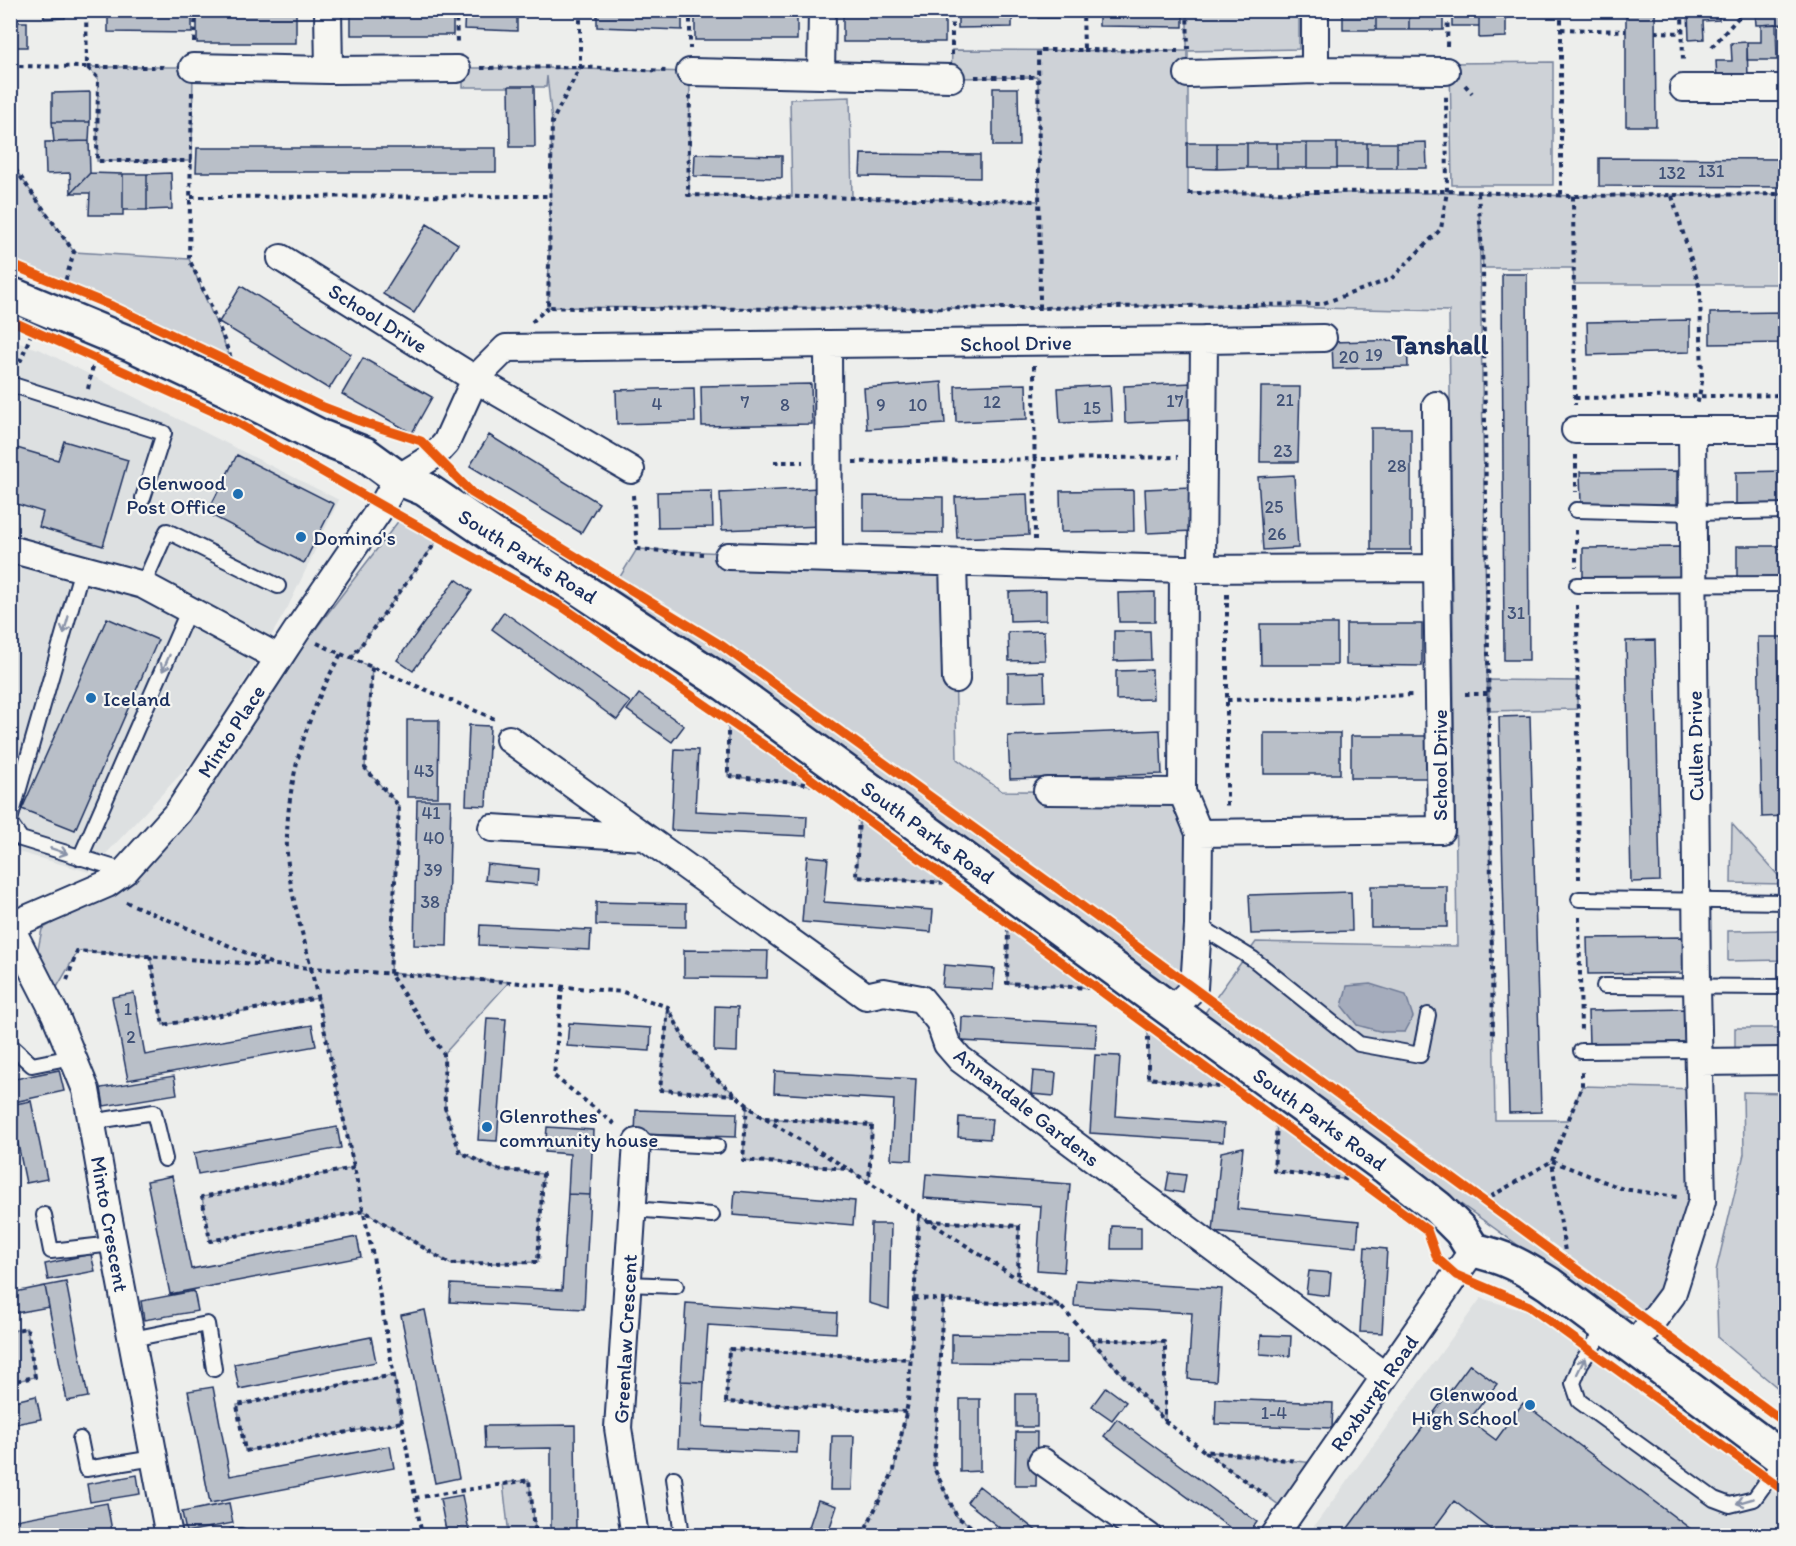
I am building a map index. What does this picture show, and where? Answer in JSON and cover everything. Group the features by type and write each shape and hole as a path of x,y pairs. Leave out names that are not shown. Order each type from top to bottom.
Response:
{"street":[{"path":"328,10 329,70"},
{"path":"821,75 822,10"},
{"path":"1315,10 1315,70"},
{"path":"193,67 329,70 457,69"},
{"path":"1188,74 1315,70 1446,70"},
{"path":"690,72 951,78"},
{"path":"1683,88 1785,88"},
{"name":"School Drive","path":"281,258 475,379 631,470"},
{"name":"South Parks Road","path":"10,294 133,345 319,435 365,454 398,478 425,489 497,538 542,564 725,684 1158,1023 1387,1168 1438,1208 1461,1231 1473,1250"},
{"name":"School Drive","path":"398,478 435,455 446,443 475,379 507,348 1323,338"},
{"path":"1158,1023 1194,988 1198,925 1199,833 1182,792 1204,569 1204,340"},
{"path":"828,344 829,558"},
{"name":"School Drive","path":"1199,833 1441,830 1436,405"},
{"path":"1575,430 1785,430"},
{"name":"Cullen Drive","path":"1633,1347 1672,1295 1702,1201 1697,987 1692,430"},
{"name":"Minto Place","path":"10,926 96,890 125,871 178,812 296,632 382,507 398,478"},
{"path":"10,549 143,585 279,658"},
{"path":"728,556 1204,569 1437,568"},
{"path":"953,562 956,679"},
{"name":"Annandale Gardens","path":"509,739 866,996 884,992 921,999 939,1021 947,1044 960,1059 1385,1376"},
{"path":"1047,791 1182,792"},
{"path":"492,828 645,837"},
{"name":"Minto Crescent","path":"10,926 55,1014 86,1090 169,1536"},
{"path":"1699,1056 1785,1061"},
{"name":"Greenlaw Crescent","path":"635,1536 618,1428 637,1142"},
{"path":"1473,1250 1498,1256 1524,1268 1784,1460"},
{"name":"Roxburgh Road","path":"1274,1536 1473,1250"},
{"path":"1042,1461 1148,1536"}],"lane":[{"path":"10,384 164,433 143,498"},
{"path":"1576,510 1692,513 1785,511"},
{"path":"143,585 167,531 278,586"},
{"path":"82,569 10,822 21,839 125,871"},
{"path":"1576,585 1785,584"},
{"path":"80,858 189,609"},
{"path":"1579,899 1785,902"},
{"path":"1198,925 1253,960 1359,1044 1420,1055 1428,1015"},
{"path":"1604,986 1785,987"},
{"path":"10,1045 32,1065 72,1057"},
{"path":"1581,1051 1699,1056"},
{"path":"91,1122 154,1112 165,1159"},
{"path":"637,1142 717,1146"},
{"path":"632,1209 712,1215"},
{"path":"44,1215 51,1251 113,1244"},
{"path":"627,1284 676,1286"},
{"path":"132,1339 207,1324 214,1369"},
{"path":"1606,1327 1581,1363 1574,1383 1579,1401 1714,1499 1730,1505 1754,1499 1784,1460"},
{"path":"80,1439 86,1469 154,1458"},
{"path":"674,1478 682,1536"},
{"path":"234,1536 241,1536"}],"path":[{"path":"86,10 87,67 98,78 97,161 192,161"},
{"path":"196,10 189,259 211,306 233,364"},
{"path":"456,10 457,69 580,67 690,72"},
{"path":"580,10 580,67 552,122 548,307 603,309 1041,308 1321,304 1391,279 1441,229 1447,191 1448,10"},
{"path":"690,10 688,195 1039,201"},
{"path":"952,10 951,78 1038,77"},
{"path":"1083,10 1084,50"},
{"path":"1041,308 1038,50 1188,51 1187,10"},
{"path":"1561,10 1561,196"},
{"path":"1682,10 1683,88"},
{"path":"1712,47 1745,10"},
{"path":"1561,29 1626,31"},
{"path":"1655,32 1682,33"},
{"path":"10,66 193,67"},
{"path":"10,162 74,252 63,286"},
{"path":"1188,193 1447,191 1561,196 1785,194"},
{"path":"1478,193 1483,268 1493,1039"},
{"path":"191,197 551,196"},
{"path":"1567,1264 1552,1161 1582,1086 1573,196"},
{"path":"1672,196 1701,290 1702,382 1692,430"},
{"path":"52,281 73,290"},
{"path":"26,326 44,334"},
{"path":"1034,342 1035,565"},
{"path":"86,353 107,363"},
{"path":"10,356 21,360"},
{"path":"92,370 97,358"},
{"path":"223,359 233,364"},
{"path":"1575,398 1785,396"},
{"path":"828,463 1203,456"},
{"path":"631,470 637,549 728,556"},
{"path":"429,532 449,543"},
{"path":"351,659 439,538"},
{"path":"1204,569 1227,700 1227,833"},
{"path":"296,632 351,659 497,720 509,739"},
{"path":"341,654 328,677 302,744 288,813 287,853 292,893 318,998 364,1211 422,1536"},
{"path":"354,1168 201,1197 210,1241 364,1211 450,1264 538,1262 543,1174 496,1169 460,1152 446,1108 444,1054 390,974 399,806 365,768 372,667"},
{"path":"1227,700 1439,695"},
{"path":"718,713 736,726"},
{"path":"728,720 728,776 820,786"},
{"path":"804,774 820,786"},
{"path":"856,812 869,821"},
{"path":"856,812 856,877 953,883"},
{"path":"935,870 953,883"},
{"path":"96,890 275,965"},
{"path":"999,917 1017,930"},
{"path":"1008,923 1007,983 1097,988"},
{"path":"55,1014 77,951 623,992 668,1007 683,1037 712,1075 747,1104 765,1118 869,1182 1061,1307 1165,1421 1290,1513"},
{"path":"150,956 163,1025 318,998"},
{"path":"1079,975 1097,988"},
{"path":"562,987 554,1076 637,1142"},
{"path":"668,1007 660,1090 736,1095"},
{"path":"1139,1019 1158,1023 1148,1078 1234,1089"},
{"path":"1215,1075 1234,1089"},
{"path":"747,1104 743,1160 848,1169"},
{"path":"1268,1114 1286,1127"},
{"path":"765,1118 872,1125 869,1182"},
{"path":"1277,1120 1274,1171 1360,1181"},
{"path":"1552,1161 1623,1189 1702,1201"},
{"path":"1483,1201 1552,1161"},
{"path":"1342,1167 1360,1181"},
{"path":"1474,1195 1492,1208"},
{"path":"862,1536 894,1470 906,1412 919,1215"},
{"path":"926,1221 1019,1226 1018,1280"},
{"path":"1555,1255 1576,1270"},
{"path":"914,1298 1061,1307"},
{"path":"943,1300 934,1468 957,1517 986,1536"},
{"path":"10,1331 27,1328 35,1377 10,1382"},
{"path":"1089,1339 1165,1342 1165,1421"},
{"path":"906,1412 726,1402 729,1349 910,1359"},
{"path":"394,1375 237,1405 245,1451 402,1422"},
{"path":"1204,1451 1324,1464"},
{"path":"415,1498 530,1480 536,1536"}],"shaded area":[{"path":"1187,11 1299,11 1299,49 1188,51 1188,193 1478,193 1573,196 1785,194 1785,284 1574,284 1573,268 1483,268 1479,211 1495,1120 1568,1120 1582,1086 1699,1089 1702,1201 1651,1324 1610,1311 1201,1018 1256,942 1457,946 1449,311 1187,305 1040,308 548,307 552,122 547,76 546,87 463,87 463,68 690,72 689,195 792,197 790,99 850,97 852,198 1039,201 1038,77 951,78 952,50 1187,51"},
{"path":"1553,62 1553,185 1452,185 1450,63"},
{"path":"87,67 193,67 192,161 97,161 98,78"},
{"path":"10,162 74,252 189,259 233,364 112,306 11,264"},
{"path":"10,340 41,350 339,500 288,607 206,747 89,872 11,850"},
{"path":"400,519 439,538 351,659 372,667 365,768 399,806 390,973 509,982 444,1054 445,1108 460,1152 496,1169 543,1174 538,1262 450,1264 364,1211 210,1241 202,1197 354,1168 318,998 163,1025 150,956 78,951 56,989 35,965 42,929 89,902 188,816 263,709 308,639"},
{"path":"637,549 953,563 957,759 1002,791 1182,792 1198,925 1179,1002 610,593"},
{"path":"1489,680 1577,681 1577,709 1489,711"},
{"path":"728,720 820,786 728,776"},
{"path":"860,814 953,883 856,877"},
{"path":"1732,824 1785,883 1785,884 1731,883"},
{"path":"1008,923 1097,988 1007,983"},
{"path":"1785,930 1785,960 1728,961 1728,931"},
{"path":"668,1007 683,1037 712,1075 736,1095 660,1090"},
{"path":"1148,1026 1234,1089 1148,1078"},
{"path":"1735,1028 1785,1028 1785,1052 1735,1052"},
{"path":"1743,1092 1785,1093 1785,1394 1718,1338 1716,1271 1744,1154"},
{"path":"747,1104 765,1118 872,1125 869,1182 848,1169 743,1160"},
{"path":"1277,1120 1360,1181 1274,1171"},
{"path":"919,1215 927,1221 1019,1226 1018,1280 1061,1307 943,1300 934,1468 957,1517 986,1535 862,1535 894,1470 906,1412 726,1402 729,1349 910,1359"},
{"name":"Glenwood High School","path":"1481,1298 1528,1312 1785,1497 1785,1535 1307,1536"},
{"path":"27,1328 35,1377 11,1382 11,1331"},
{"path":"1089,1339 1165,1342 1165,1421"},
{"path":"394,1375 402,1422 245,1451 237,1405"},
{"path":"1204,1451 1324,1464 1290,1513"},
{"path":"529,1480 536,1535 509,1535 503,1483"}],"water":[{"path":"1370,984 1406,995 1413,1017 1405,1032 1383,1032 1357,1025 1342,1006 1347,986"}],"building":[{"path":"44,10 65,10 65,18 44,19"},
{"path":"197,10 296,10 296,43 197,43"},
{"path":"351,10 453,10 453,35 351,35"},
{"path":"465,10 517,10 517,31 464,29"},
{"path":"597,10 682,10 682,30 597,27"},
{"path":"695,10 797,10 797,40 695,40"},
{"path":"843,10 945,10 945,42 843,42"},
{"path":"958,10 1012,10 1012,27 958,28"},
{"path":"1038,10 1058,10 1058,18 1038,18"},
{"path":"1099,10 1183,10 1183,27 1099,26"},
{"path":"1343,10 1376,10 1376,30 1343,30"},
{"path":"1376,10 1409,10 1409,30 1376,30"},
{"path":"1409,10 1443,10 1443,30 1409,30"},
{"path":"1452,10 1479,10 1479,26 1452,26"},
{"path":"1626,10 1655,10 1656,126 1626,126"},
{"path":"1688,10 1719,10 1719,20 1703,21 1704,39 1689,40"},
{"path":"1755,10 1786,10 1786,24 1756,25"},
{"path":"108,11 192,11 192,33 108,32"},
{"path":"1479,11 1506,11 1506,37 1479,38"},
{"path":"10,22 27,22 27,47 10,47"},
{"path":"1776,24 1777,60 1747,60 1747,42 1761,42 1761,25"},
{"path":"1747,42 1748,78 1717,79 1716,61 1732,61 1731,43"},
{"path":"509,86 534,86 535,147 510,147"},
{"path":"993,88 1018,88 1019,146 993,146"},
{"path":"90,92 90,122 52,122 52,93"},
{"path":"52,122 90,122 89,141 54,142"},
{"path":"89,141 90,173 71,193 70,173 46,174 45,142"},
{"path":"1426,142 1427,168 1397,168 1397,143"},
{"path":"1187,143 1217,143 1217,169 1187,168"},
{"path":"1217,143 1247,143 1247,168 1217,169"},
{"path":"1247,143 1277,143 1277,168 1247,168"},
{"path":"1277,143 1307,143 1307,168 1277,168"},
{"path":"1307,143 1337,143 1337,168 1307,168"},
{"path":"1337,143 1367,143 1367,168 1337,168"},
{"path":"1367,143 1397,143 1397,168 1367,168"},
{"path":"197,148 496,148 496,172 196,172"},
{"path":"695,154 782,156 782,178 694,176"},
{"path":"861,154 980,155 980,178 860,176"},
{"path":"1599,158 1786,159 1786,187 1599,186"},
{"path":"90,173 123,174 123,215 89,215 90,193 71,193"},
{"path":"171,173 172,209 147,210 147,174"},
{"path":"123,174 147,174 147,210 123,210"},
{"path":"427,224 458,244 414,313 383,294"},
{"path":"1502,274 1527,274 1529,660 1504,660"},
{"path":"241,286 351,354 329,389 219,322"},
{"path":"1786,312 1786,343 1710,344 1710,313"},
{"path":"1690,320 1690,352 1588,355 1587,322"},
{"path":"1407,340 1408,367 1333,369 1332,342"},
{"path":"363,358 432,397 412,433 342,394"},
{"path":"942,382 945,424 867,429 864,388"},
{"path":"1193,383 1194,420 1125,423 1124,386"},
{"path":"811,384 812,424 702,426 701,386"},
{"path":"1026,384 1027,419 956,422 955,386"},
{"path":"1110,385 1112,421 1060,423 1058,388"},
{"path":"1261,387 1300,387 1298,462 1260,462"},
{"path":"694,388 695,422 617,424 616,390"},
{"path":"1371,428 1411,428 1411,550 1371,550"},
{"path":"489,435 599,503 581,533 470,466"},
{"path":"64,441 128,460 103,546 39,527 43,512 10,502 10,446 58,460"},
{"path":"237,455 334,504 304,563 207,513"},
{"path":"1677,471 1677,504 1581,505 1580,472"},
{"path":"1786,471 1786,505 1736,506 1736,472"},
{"path":"1294,475 1298,548 1263,550 1258,477"},
{"path":"1191,487 1193,531 1147,533 1145,489"},
{"path":"819,488 821,526 722,530 720,493"},
{"path":"1133,490 1134,531 1061,532 1060,491"},
{"path":"712,491 713,527 658,528 657,492"},
{"path":"1027,494 1029,535 957,538 955,497"},
{"path":"864,496 943,497 943,533 864,532"},
{"path":"1737,546 1786,546 1786,579 1737,580"},
{"path":"1680,547 1680,580 1583,581 1583,548"},
{"path":"456,579 472,591 413,671 397,660"},
{"path":"1046,591 1046,620 1010,621 1009,592"},
{"path":"1155,592 1155,622 1119,622 1118,593"},
{"path":"504,612 630,702 617,720 492,629"},
{"path":"107,618 158,640 75,830 22,809"},
{"path":"1260,624 1337,624 1337,665 1261,665"},
{"path":"1346,624 1422,624 1422,666 1346,665"},
{"path":"1044,631 1045,660 1009,661 1008,632"},
{"path":"1114,631 1150,631 1151,660 1114,661"},
{"path":"1758,637 1782,637 1786,816 1762,817"},
{"path":"1655,640 1660,881 1631,882 1626,641"},
{"path":"1152,670 1153,699 1116,700 1116,671"},
{"path":"1044,672 1045,701 1008,702 1008,673"},
{"path":"639,694 684,726 672,742 627,710"},
{"path":"1530,716 1541,1112 1509,1113 1499,717"},
{"path":"407,720 439,720 438,797 407,797"},
{"path":"469,725 490,726 486,806 466,805"},
{"path":"1160,730 1162,774 1010,779 1008,736"},
{"path":"1264,733 1340,733 1340,774 1264,774"},
{"path":"1351,736 1428,736 1428,778 1351,778"},
{"path":"675,749 698,750 695,811 807,816 806,836 671,830"},
{"path":"417,800 451,800 447,946 414,945"},
{"path":"807,856 828,858 824,902 933,910 931,932 802,922"},
{"path":"487,864 538,869 537,885 485,880"},
{"path":"1371,886 1447,886 1447,927 1371,927"},
{"path":"1351,892 1352,931 1251,934 1249,895"},
{"path":"596,902 686,904 686,927 596,925"},
{"path":"480,925 591,930 590,950 479,945"},
{"path":"1683,937 1684,973 1588,974 1587,938"},
{"path":"684,950 768,951 767,978 684,977"},
{"path":"944,965 995,969 993,990 942,987"},
{"path":"134,993 145,1055 312,1025 316,1046 128,1080 112,997"},
{"path":"715,1006 738,1007 737,1052 714,1051"},
{"path":"1687,1009 1688,1042 1589,1044 1588,1011"},
{"path":"962,1017 1097,1024 1095,1048 961,1041"},
{"path":"487,1018 506,1019 497,1141 478,1140"},
{"path":"569,1023 651,1028 650,1051 567,1046"},
{"path":"1095,1055 1120,1056 1116,1116 1224,1124 1223,1142 1090,1133"},
{"path":"59,1070 64,1091 10,1103 10,1080"},
{"path":"775,1071 916,1079 912,1160 891,1159 894,1100 774,1093"},
{"path":"1033,1071 1056,1073 1054,1096 1031,1094"},
{"path":"174,1076 177,1094 104,1106 101,1088"},
{"path":"31,1101 47,1179 26,1183 10,1105"},
{"path":"636,1110 737,1113 736,1137 635,1134"},
{"path":"959,1117 992,1119 990,1139 958,1137"},
{"path":"337,1127 341,1148 198,1174 194,1153"},
{"path":"547,1127 593,1130 590,1195 568,1194 570,1154 545,1152"},
{"path":"1243,1147 1237,1209 1359,1221 1357,1247 1213,1232 1221,1152"},
{"path":"1169,1173 1186,1175 1183,1193 1166,1190"},
{"path":"926,1174 1070,1184 1064,1272 1037,1270 1041,1206 924,1198"},
{"path":"172,1176 191,1269 357,1237 361,1257 170,1294 147,1181"},
{"path":"735,1191 855,1201 853,1225 733,1215"},
{"path":"568,1194 590,1195 584,1309 450,1302 451,1284 562,1290"},
{"path":"871,1224 891,1224 889,1309 869,1303"},
{"path":"1112,1226 1141,1227 1141,1249 1111,1249"},
{"path":"1365,1247 1387,1249 1382,1333 1360,1332"},
{"path":"91,1254 95,1271 48,1280 45,1264"},
{"path":"1309,1271 1331,1273 1329,1296 1306,1293"},
{"path":"1076,1280 1222,1289 1216,1381 1188,1379 1192,1313 1074,1306"},
{"path":"66,1282 88,1397 67,1401 45,1286"},
{"path":"45,1286 49,1307 10,1314 10,1293"},
{"path":"194,1291 198,1311 144,1320 141,1301"},
{"path":"686,1303 837,1313 836,1333 708,1325 704,1382 681,1381"},
{"path":"425,1310 459,1478 435,1483 401,1315"},
{"path":"952,1334 1067,1335 1067,1363 952,1362"},
{"path":"1261,1335 1291,1336 1290,1356 1260,1354"},
{"path":"371,1337 376,1362 239,1389 234,1364"},
{"path":"1470,1364 1497,1384 1469,1420 1496,1440 1523,1403 1700,1536 1500,1536 1454,1501 1428,1536 1342,1536"},
{"path":"681,1381 704,1382 702,1427 798,1431 797,1453 678,1448"},
{"path":"213,1387 230,1476 390,1446 394,1468 210,1503 188,1391"},
{"path":"1106,1387 1126,1402 1112,1420 1092,1406"},
{"path":"1016,1394 1037,1394 1037,1427 1016,1427"},
{"path":"36,1396 41,1419 10,1425 10,1402"},
{"path":"960,1399 980,1399 980,1471 960,1472"},
{"path":"1216,1399 1333,1403 1332,1428 1215,1424"},
{"path":"1117,1419 1257,1522 1247,1536 1241,1536 1104,1436"},
{"path":"575,1425 576,1534 551,1534 551,1448 485,1449 484,1426"},
{"path":"1016,1432 1037,1432 1036,1486 1015,1486"},
{"path":"832,1436 854,1436 852,1490 830,1490"},
{"path":"137,1475 140,1494 90,1502 87,1484"},
{"path":"979,1486 1043,1536 1010,1536 967,1502"},
{"path":"462,1495 470,1536 447,1536 440,1499"},
{"path":"818,1500 837,1506 827,1536 806,1536"},
{"path":"107,1503 113,1536 91,1536 89,1528 48,1536 10,1536 10,1521"},
{"path":"229,1503 233,1523 186,1532 182,1512"}],"cycle path":[{"path":"10,264 112,306 321,406 421,441 472,493 721,645 1079,904 1786,1423"},
{"path":"10,320 232,420 564,608 780,756 1427,1230 1437,1258 1456,1275 1529,1306 1786,1492"}],"place":[{"name":"Glenwood Post Office","path":"238,494"},
{"name":"Domino's","path":"301,537"},
{"name":"Iceland","path":"91,698"},
{"name":"Glenrothes community house","path":"487,1127"},
{"name":"Glenwood High School","path":"1530,1405"}],"district":[{"name":"Tanshall","path":"1440,344"}]}
